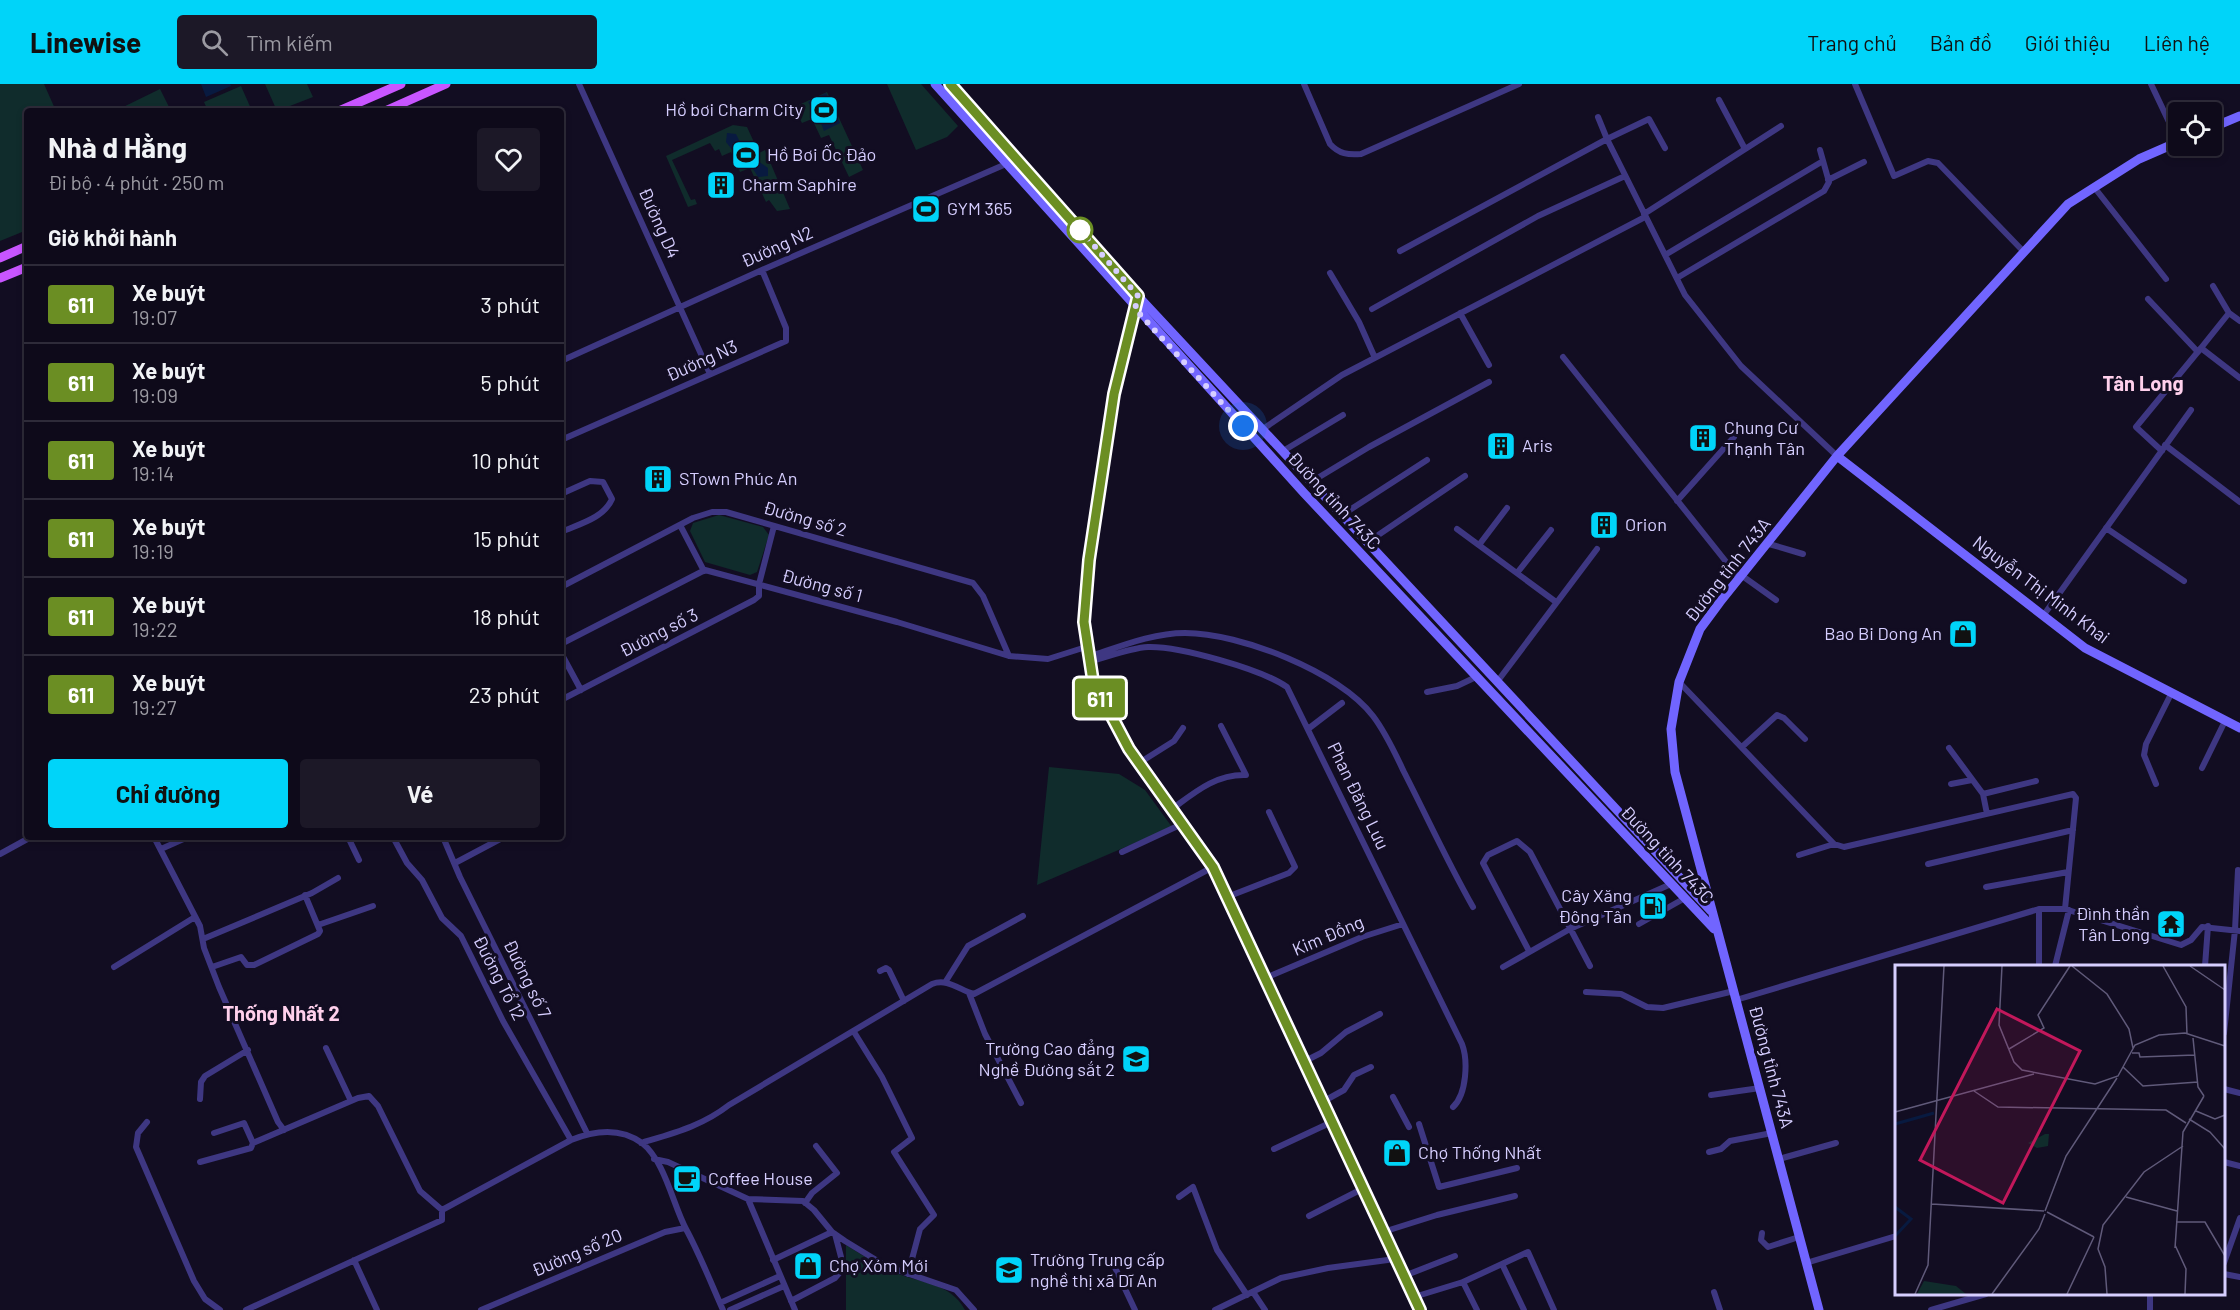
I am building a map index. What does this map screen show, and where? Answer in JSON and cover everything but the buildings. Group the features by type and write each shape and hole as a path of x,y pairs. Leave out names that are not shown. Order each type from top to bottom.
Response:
{"main road":[{"path":"346,108 401,84"},
{"path":"399,108 446,84"},
{"name":"Đường tỉnh 743C","path":"934,84 1135,309 1476,677 1671,884 1711,911"},
{"name":"Đường tỉnh 743C","path":"950,84 1138,296 1497,682 1718,933"},
{"path":"2222,123 2240,116"},
{"name":"Đường tỉnh 743A","path":"1819,1310 1678,785 1671,745 1679,682 1700,629 1740,577 1769,544 1837,456 2023,251 2068,204 2139,159 2168,146"},
{"path":"1006,164 1015,156"},
{"path":"0,258 24,247"},
{"path":"0,278 24,268"},
{"path":"1138,296 1114,394 1098,494 1084,607 1088,655 1101,699 1139,763 1213,867 1334,1121 1420,1310"},
{"name":"Nguyễn Thị Minh Khai","path":"1837,456 2085,648 2240,728"},
{"path":"1689,898 1704,881"}],"street":[{"name":"Đường D4","path":"579,84 710,374"},
{"path":"1304,84 1330,144 1342,153 1360,154 1519,84"},
{"path":"1855,84 1894,176 1928,161 1938,163 2023,251"},
{"path":"2151,84 2168,120"},
{"path":"1719,100 1745,149"},
{"path":"1598,117 1644,216 1677,278 1705,322 1741,366 1837,456"},
{"path":"1400,251 1649,119 1665,148"},
{"path":"1263,429 1342,375 1644,216 1781,126"},
{"path":"1677,278 1824,191 1828,180 1820,150"},
{"path":"1665,255 1823,161"},
{"path":"1828,180 1864,162"},
{"name":"Đường N2","path":"564,361 762,270 1006,164"},
{"path":"1372,309 1538,216 1625,176"},
{"path":"2094,187 2166,279"},
{"name":"Đường N3","path":"564,439 786,341 786,328 762,270"},
{"path":"1330,273 1359,322 1376,358"},
{"path":"2213,286 2229,313 2240,321"},
{"path":"2148,299 2199,350 2240,378"},
{"path":"1460,313 1489,365"},
{"path":"2229,313 2136,427 2240,502"},
{"path":"1563,357 1740,577 1776,600"},
{"path":"1311,482 1369,447 1489,382"},
{"path":"2043,616 2191,410"},
{"path":"1283,451 1343,415"},
{"path":"1677,501 1734,437"},
{"path":"1342,515 1427,460"},
{"path":"1368,542 1464,476"},
{"path":"564,493 590,481 596,481 603,482 612,499 601,513 564,531"},
{"path":"1479,545 1507,508"},
{"name":"Đường số 2","path":"564,585 693,518 720,511 973,583 983,596 1009,656"},
{"path":"564,642 704,571 680,525"},
{"path":"759,584 774,526"},
{"path":"2106,528 2184,581"},
{"path":"1457,529 1556,602"},
{"path":"1517,573 1551,530"},
{"path":"1769,544 1803,554"},
{"path":"1497,682 1597,549"},
{"name":"Đường số 1","path":"704,571 759,584 1009,656 1048,659 1088,655"},
{"name":"Đường số 3","path":"564,698 754,600 759,596 759,584"},
{"path":"1088,655 1155,636 1194,633 1251,644 1304,666 1333,683 1365,707 1385,736 1473,906"},
{"name":"Phan Đăng Lưu","path":"1088,655 1147,647 1176,649 1247,670 1278,681 1287,687 1466,1054 1459,1101 1453,1107"},
{"path":"564,658 581,690"},
{"path":"1427,692 1463,684 1476,677"},
{"path":"1679,682 1743,746 1834,844"},
{"path":"2156,784 2144,755 2146,744 2172,692"},
{"path":"1308,729 1342,703"},
{"path":"1743,746 1777,715 1784,718 1805,739"},
{"path":"2202,768 2225,721"},
{"path":"1172,809 1215,780 1233,775 1246,775 1221,726"},
{"path":"1139,763 1174,741 1183,728"},
{"path":"1949,748 1983,794 1987,814"},
{"path":"1951,784 1972,780"},
{"path":"1983,794 2036,781"},
{"path":"1799,855 1834,844 1854,846 2073,794 2076,798 2068,872 2067,909 2055,965"},
{"path":"1227,897 1289,873 1295,867 1269,812"},
{"path":"1122,852 1182,824"},
{"path":"1928,864 2073,830"},
{"path":"0,854 26,840"},
{"path":"156,840 195,917 212,968 278,1122 284,1130"},
{"path":"161,849 181,840"},
{"path":"349,840 359,860"},
{"name":"Đường Tổ 12","path":"395,840 407,863 422,880 442,918 461,936 503,1021 571,1140"},
{"name":"Đường số 7","path":"444,840 587,1133"},
{"path":"455,863 498,840"},
{"path":"1529,951 1483,863 1488,855 1517,841 1530,852 1590,966"},
{"path":"641,1143 694,1128 709,1120 729,1105 932,984 946,981 974,994 1048,953 1093,933 1163,891 1213,867"},
{"path":"2225,1020 2238,931 2238,870"},
{"path":"1986,887 2068,872"},
{"path":"203,939 305,896 338,878"},
{"path":"1503,967 1570,928 1671,884"},
{"path":"212,968 241,957 249,966 254,965 318,934 318,925 305,896"},
{"path":"1639,924 1689,898"},
{"path":"318,925 373,906"},
{"path":"1586,993 1615,993 1647,1007 1663,1008 1735,995 2039,909 2067,909 2181,945 2191,940 2202,927 2238,931"},
{"path":"2039,909 2039,965"},
{"path":"946,981 968,945 1023,916"},
{"path":"114,967 195,917"},
{"name":"Kim Đồng","path":"1265,978 1362,937 1403,924"},
{"path":"2205,965 2208,926"},
{"path":"880,971 889,970 904,1001"},
{"path":"969,993 985,1034 1021,1103"},
{"path":"1305,1061 1322,1053 1346,1032 1380,1014"},
{"path":"854,1032 883,1078 912,1138 894,1152 934,1215 920,1229 908,1274"},
{"path":"326,1048 351,1101"},
{"path":"200,1098 204,1076 248,1050"},
{"path":"1324,1101 1344,1090 1354,1075 1371,1068"},
{"path":"1711,1095 1760,1088"},
{"path":"2225,1089 2240,1092"},
{"path":"200,1162 251,1148 253,1143 351,1101 369,1096 374,1100 420,1191 442,1210 442,1220 246,1310"},
{"path":"1393,1097 1409,1127"},
{"path":"1274,1149 1334,1121"},
{"path":"147,1122 138,1133 136,1147 194,1281 206,1299 220,1310"},
{"path":"214,1133 242,1123 253,1143"},
{"path":"1419,1124 1440,1187 1517,1168"},
{"path":"442,1210 571,1140 587,1133 611,1132 641,1143 654,1159 677,1202 685,1228 721,1307 780,1276"},
{"path":"1709,1152 1721,1149 1730,1141 1772,1133"},
{"path":"1779,1159 1836,1143"},
{"path":"804,1203 812,1193 837,1173 816,1146"},
{"path":"654,1159 668,1162 748,1199 804,1203 814,1210 833,1233 886,1266 956,1290 974,1310"},
{"path":"2225,1162 2240,1166"},
{"path":"1179,1197 1193,1187 1217,1250 1264,1310"},
{"path":"1309,1216 1364,1188"},
{"path":"1383,1232 1437,1215 1515,1196"},
{"path":"748,1199 795,1310"},
{"path":"2225,1258 2240,1218"},
{"name":"Đường số 20","path":"481,1310 665,1232 685,1228"},
{"path":"772,1260 833,1233"},
{"path":"791,1301 835,1278 841,1271 841,1257 833,1233"},
{"path":"1762,1233 1761,1240 1768,1247 1799,1237"},
{"path":"1806,1263 1895,1236"},
{"path":"1414,1297 1463,1282 1528,1252 1554,1310"},
{"path":"1404,1276 1455,1256"},
{"path":"1111,1259 1135,1310"},
{"path":"1215,1310 1281,1278 1395,1259"},
{"path":"354,1260 377,1310"},
{"path":"1502,1264 1524,1310"},
{"path":"2225,1274 2240,1277"},
{"path":"1463,1282 1477,1310"},
{"path":"730,1310 784,1286"},
{"path":"1714,1292 1720,1310"},
{"path":"1931,1310 1980,1295"}],"green space":[{"path":"0,84 44,84 55,108 24,108 24,231 0,241"},
{"path":"265,84 307,84 313,97 285,108 276,108"},
{"path":"887,84 921,84 958,126 947,137 916,150"},
{"path":"241,86 251,108 207,108 204,102"},
{"path":"160,89 170,108 121,108"},
{"path":"827,92 863,170 849,177 829,135 821,138 812,119 802,123 798,116 794,118 790,109"},
{"path":"733,125 747,127 759,153 765,150 790,209 777,211 769,200 766,202 750,168 740,172 731,152 722,156 719,149 715,151 710,143 672,160 691,200 695,199 697,204 688,207 666,156"},
{"path":"719,515 763,527 769,535 757,572 750,575 705,562 690,531 693,523"},
{"path":"1049,767 1119,774 1145,790 1172,827 1037,885"},
{"path":"846,1245 896,1273 943,1289 952,1294 965,1310 846,1310"}],"water":[{"path":"201,84 230,84 231,86 206,97"},
{"name":"Hồ bơi Charm City","path":"826,93 840,123 824,131 819,118 808,102"},
{"name":"Hồ Bơi Ốc Đảo","path":"727,133 736,134 741,144 753,149 758,161 768,168 768,176 758,177 750,164 740,160 726,142"}],"bus line":[{"name":"611","path":"950,84 1138,296 1114,394 1089,560 1084,622 1093,681 1118,732 1213,867 1332,1116 1347,1154 1420,1310"}],"place":[{"name":"Hồ bơi Charm City","path":"824,110"},
{"name":"Hồ Bơi Ốc Đảo","path":"746,155"},
{"name":"Charm Saphire","path":"721,185"},
{"name":"GYM 365","path":"926,209"},
{"name":"Chung Cư Thạnh Tân","path":"1703,438"},
{"name":"Aris","path":"1501,446"},
{"name":"STown Phúc An","path":"658,479"},
{"name":"Orion","path":"1604,525"},
{"name":"Bao Bi Dong An","path":"1963,634"},
{"name":"Cây Xăng Đông Tân","path":"1653,906"},
{"name":"Đình thần Tân Long","path":"2171,924"},
{"name":"Trường Cao đẳng Nghề Đường sắt 2","path":"1136,1059"},
{"name":"Chợ Thống Nhất","path":"1397,1153"},
{"name":"Coffee House","path":"687,1179"},
{"name":"Chợ Xóm Mới","path":"808,1266"},
{"name":"Trường Trung cấp nghề thị xã Dĩ An","path":"1009,1270"}],"district":[{"name":"Tân Long","path":"2143,384"},
{"name":"Thống Nhất 2","path":"281,1014"}],"route":[{"path":"1080,230 1077,226 1138,296 1135,309 1243,426"}]}
